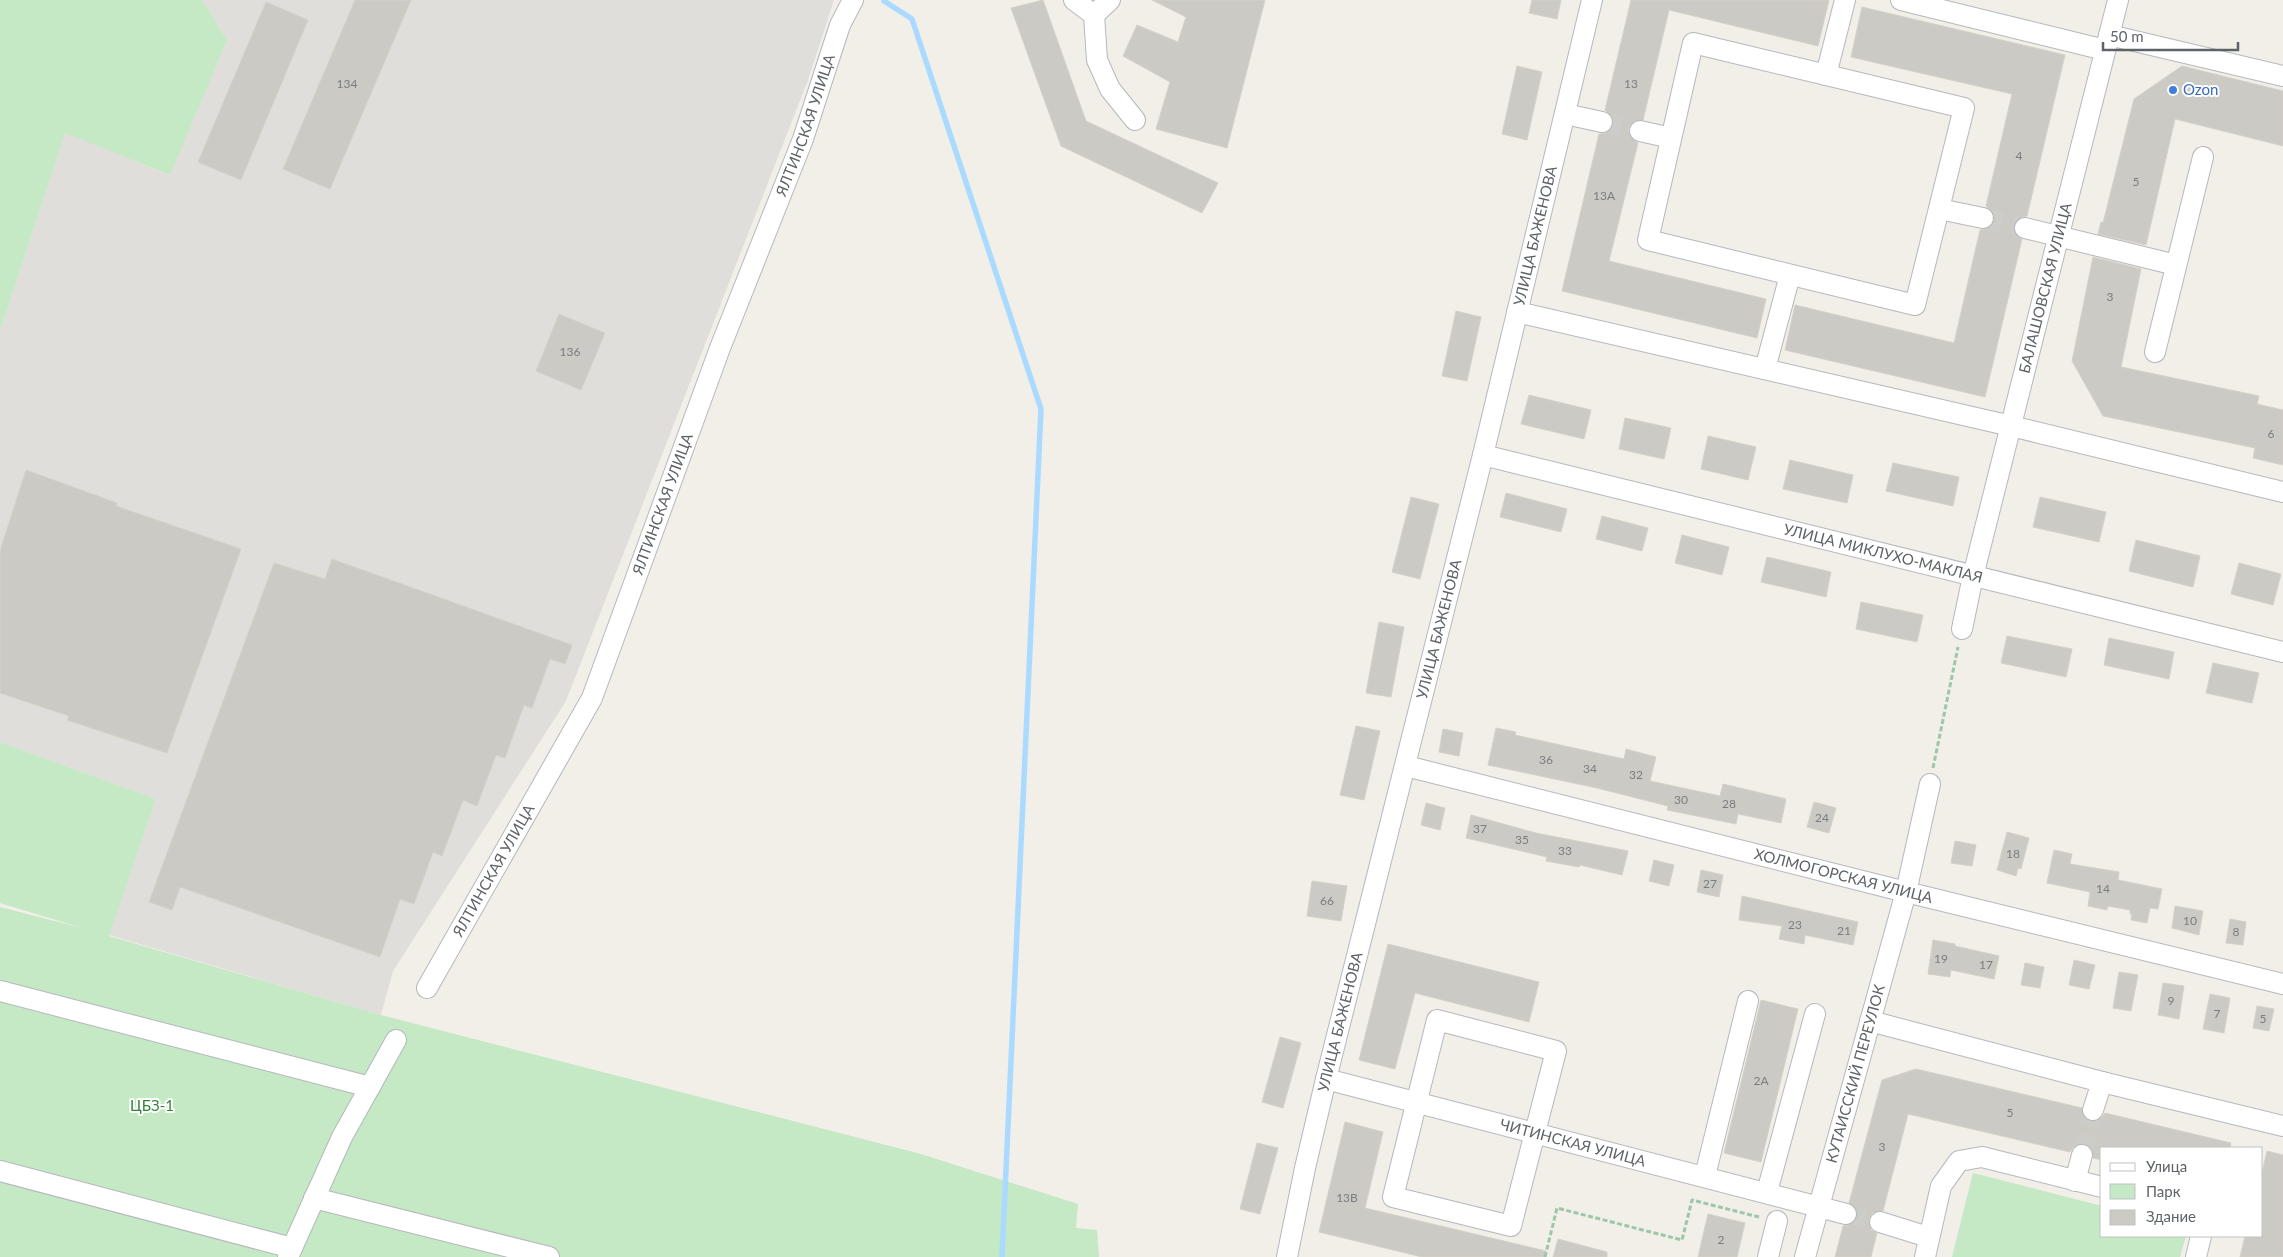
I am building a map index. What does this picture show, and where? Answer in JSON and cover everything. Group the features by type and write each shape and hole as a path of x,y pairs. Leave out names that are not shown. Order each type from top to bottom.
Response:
{"street":[{"name":"ЯЛТИНСКАЯ УЛИЦА","path":"427,988 592,698 720,348 803,139 840,24 852,0"},
{"path":"1074,0 1094,14"},
{"path":"1094,14 1110,0"},
{"name":"УЛИЦА БАЖЕНОВА","path":"1287,1257 1304,1168 1483,455 1592,0"},
{"path":"1826,75 1845,0"},
{"path":"1901,0 2107,43 2283,76"},
{"name":"БАЛАШОВСКАЯ УЛИЦА","path":"1962,629 1973,576 2118,0"},
{"path":"1094,14 1097,60 1110,89 1135,120"},
{"path":"1693,43 1826,75 1964,108 1915,306 1648,240 1693,43"},
{"path":"1565,114 1602,122"},
{"path":"1640,131 1672,138"},
{"path":"2155,352 2203,157"},
{"path":"1939,209 1983,218"},
{"path":"2024,228 2176,265"},
{"path":"1765,370 1790,275"},
{"path":"1517,312 2011,426 2283,492"},
{"name":"УЛИЦА МИКЛУХО-МАКЛАЯ","path":"1483,455 2283,652"},
{"name":"ХОЛМОГОРСКАЯ УЛИЦА","path":"1406,766 1906,892 2283,984"},
{"name":"КУТАИССКИЙ ПЕРЕУЛОК","path":"1805,1257 1906,892 1930,784"},
{"path":"0,991 370,1087"},
{"path":"1705,1176 1748,1000"},
{"path":"1767,1192 1815,1014"},
{"path":"1437,1020 1556,1051 1511,1226 1393,1197 1416,1102 1437,1020"},
{"path":"1870,1022 2102,1082 2283,1126"},
{"path":"0,1171 290,1253 342,1137 396,1040"},
{"name":"ЧИТИНСКАЯ УЛИЦА","path":"1326,1079 1846,1214"},
{"path":"2093,1110 2102,1082"},
{"path":"2075,1181 2082,1155"},
{"path":"1925,1257 1941,1186 1959,1161 1982,1157 2100,1187"},
{"path":"314,1198 549,1257"},
{"path":"1768,1257 1776,1222"},
{"path":"1880,1222 1928,1237"},
{"path":"2196,1257 2201,1237"}],"path":[{"path":"1930,784 1962,629"},
{"path":"1545,1257 1556,1208 1682,1240 1692,1200 1776,1222"}],"shaded area":[{"path":"202,0 834,0 808,80 566,701 393,971 381,1015 109,935 156,799 0,742 0,331 65,132 169,175 227,40"}],"green space":[{"path":"0,0 202,0 227,40 170,175 65,133 0,331"},
{"name":"ЦБЗ-1","path":"0,742 156,799 109,936 381,1015 921,1154 1078,1204 1076,1228 1097,1230 1099,1257 0,1257 0,907 82,928 0,903"},
{"path":"1973,1173 2100,1205 2100,1237 2186,1237 2180,1257 1952,1257"}],"building":[{"path":"355,0 411,0 330,189 283,169"},
{"path":"1043,0 1086,121 1218,183 1202,213 1061,146 1011,8"},
{"path":"1152,0 1265,0 1227,148 1156,129 1170,82 1123,56 1137,25 1178,42 1186,17"},
{"path":"1532,0 1561,0 1557,19 1529,13"},
{"path":"1631,0 1829,0 1818,46 1669,10 1643,120 1632,123 1628,129 1632,139 1638,143 1609,261 1766,299 1757,338 1562,291 1599,134 1606,133 1613,125 1613,118 1605,110"},
{"path":"266,2 308,20 241,180 198,162"},
{"path":"1862,7 2065,55 2027,216 2017,219 2013,226 2016,236 2022,239 1985,397 1785,350 1795,305 1954,343 1980,230 1987,229 1994,221 1994,214 1986,206 2012,94 1851,57"},
{"path":"1517,66 1542,72 1527,140 1502,134"},
{"path":"2182,66 2283,91 2283,146 2175,119 2146,245 2098,234 2101,222 2103,223 2134,99"},
{"path":"2093,257 2141,269 2121,367 2259,396 2257,404 2283,410 2283,465 2253,458 2255,448 2103,416 2072,361"},
{"path":"1456,311 1481,317 1467,381 1442,376"},
{"path":"559,314 605,333 581,390 536,371"},
{"path":"1529,395 1591,410 1584,439 1521,424"},
{"path":"1625,418 1671,428 1664,459 1619,449"},
{"path":"1708,436 1756,447 1748,480 1701,469"},
{"path":"1790,460 1853,475 1847,503 1783,489"},
{"path":"1893,463 1959,477 1953,506 1886,491"},
{"path":"26,470 117,503 116,506 241,549 167,753 67,720 69,716 0,693 0,551"},
{"path":"1506,493 1567,509 1561,532 1500,517"},
{"path":"1411,497 1439,504 1420,579 1392,572"},
{"path":"2040,497 2106,512 2099,542 2033,527"},
{"path":"1602,516 1648,528 1642,551 1596,539"},
{"path":"1682,535 1729,547 1722,575 1675,563"},
{"path":"2136,540 2200,556 2193,587 2129,571"},
{"path":"1767,557 1831,572 1826,597 1761,582"},
{"path":"332,559 572,645 565,664 550,659 532,708 524,705 505,758 496,755 477,806 463,800 442,856 433,852 414,904 400,899 380,957 180,887 172,910 149,902 274,563 325,579"},
{"path":"2239,563 2281,574 2273,605 2231,594"},
{"path":"1861,602 1923,615 1917,642 1856,629"},
{"path":"1379,622 1404,627 1391,697 1366,693"},
{"path":"2007,636 2072,649 2066,677 2001,663"},
{"path":"2109,638 2174,652 2169,679 2104,665"},
{"path":"2213,663 2259,673 2252,703 2206,693"},
{"path":"1356,726 1380,731 1364,800 1340,795"},
{"path":"1496,728 1516,732 1515,735 1624,759 1626,749 1656,757 1650,781 1720,796 1723,784 1786,799 1781,823 1738,814 1736,824 1667,810 1668,806 1597,788 1488,765"},
{"path":"1443,729 1463,733 1459,756 1439,752"},
{"path":"1814,802 1836,808 1829,833 1807,827"},
{"path":"1426,803 1445,808 1440,830 1421,825"},
{"path":"1471,815 1536,833 1628,851 1622,875 1580,865 1579,867 1546,861 1547,857 1466,838"},
{"path":"2007,832 2029,838 2021,869 2018,868 2016,876 1997,870"},
{"path":"1955,841 1976,845 1972,866 1951,863"},
{"path":"2054,850 2072,854 2070,864 2119,872 2118,880 2162,889 2158,909 2150,908 2147,923 2131,920 2132,914 2130,914 2130,910 2108,906 2107,910 2088,906 2090,892 2047,883"},
{"path":"1654,860 1674,865 1669,886 1649,881"},
{"path":"1701,870 1723,875 1719,897 1697,892"},
{"path":"1312,881 1347,886 1341,921 1307,916"},
{"path":"1742,896 1858,922 1853,945 1805,935 1804,944 1779,939 1782,926 1739,920"},
{"path":"2175,906 2203,911 2199,935 2172,928"},
{"path":"2230,919 2246,922 2243,945 2226,943"},
{"path":"1933,940 1999,956 1994,979 1951,970 1950,977 1928,974"},
{"path":"1388,944 1539,982 1529,1022 1415,993 1395,1069 1359,1060"},
{"path":"2074,960 2095,965 2089,989 2069,985"},
{"path":"2025,963 2044,967 2040,988 2021,985"},
{"path":"2119,972 2138,975 2131,1011 2113,1008"},
{"path":"2163,983 2184,986 2179,1019 2158,1015"},
{"path":"2210,994 2230,998 2224,1033 2203,1029"},
{"path":"1761,1000 1798,1009 1761,1162 1724,1153"},
{"path":"2257,1006 2274,1009 2269,1031 2253,1028"},
{"path":"1280,1037 1301,1043 1283,1108 1262,1102"},
{"path":"1916,1069 2082,1108 2084,1118 2090,1121 2101,1119 2105,1113 2231,1143 2230,1147 2100,1147 2100,1160 2093,1158 2091,1147 2085,1143 2074,1146 2070,1152 1908,1114 1883,1211 1872,1213 1869,1219 1871,1230 1877,1233 1871,1257 1835,1257 1843,1226 1850,1225 1857,1217 1857,1210 1849,1203 1882,1080"},
{"path":"1345,1122 1383,1132 1365,1208 1546,1251 1545,1257 1422,1257 1319,1232"},
{"path":"1257,1143 1278,1148 1260,1214 1240,1209"},
{"path":"2267,1151 2283,1155 2283,1257 2240,1257 2245,1237 2263,1237 2263,1169"},
{"path":"1708,1214 1745,1223 1737,1257 1698,1257"},
{"path":"1558,1239 1607,1252 1607,1257 1553,1257"}],"waterway":[{"path":"884,1 912,19 1041,409 1002,1257"}],"tunnel":[{"path":"1602,122 1640,131"},
{"path":"1983,218 2025,228"},
{"path":"2082,1155 2093,1110"},
{"path":"1846,1214 1880,1222"}],"place":[{"name":"Ozon","path":"2173,90"}]}
